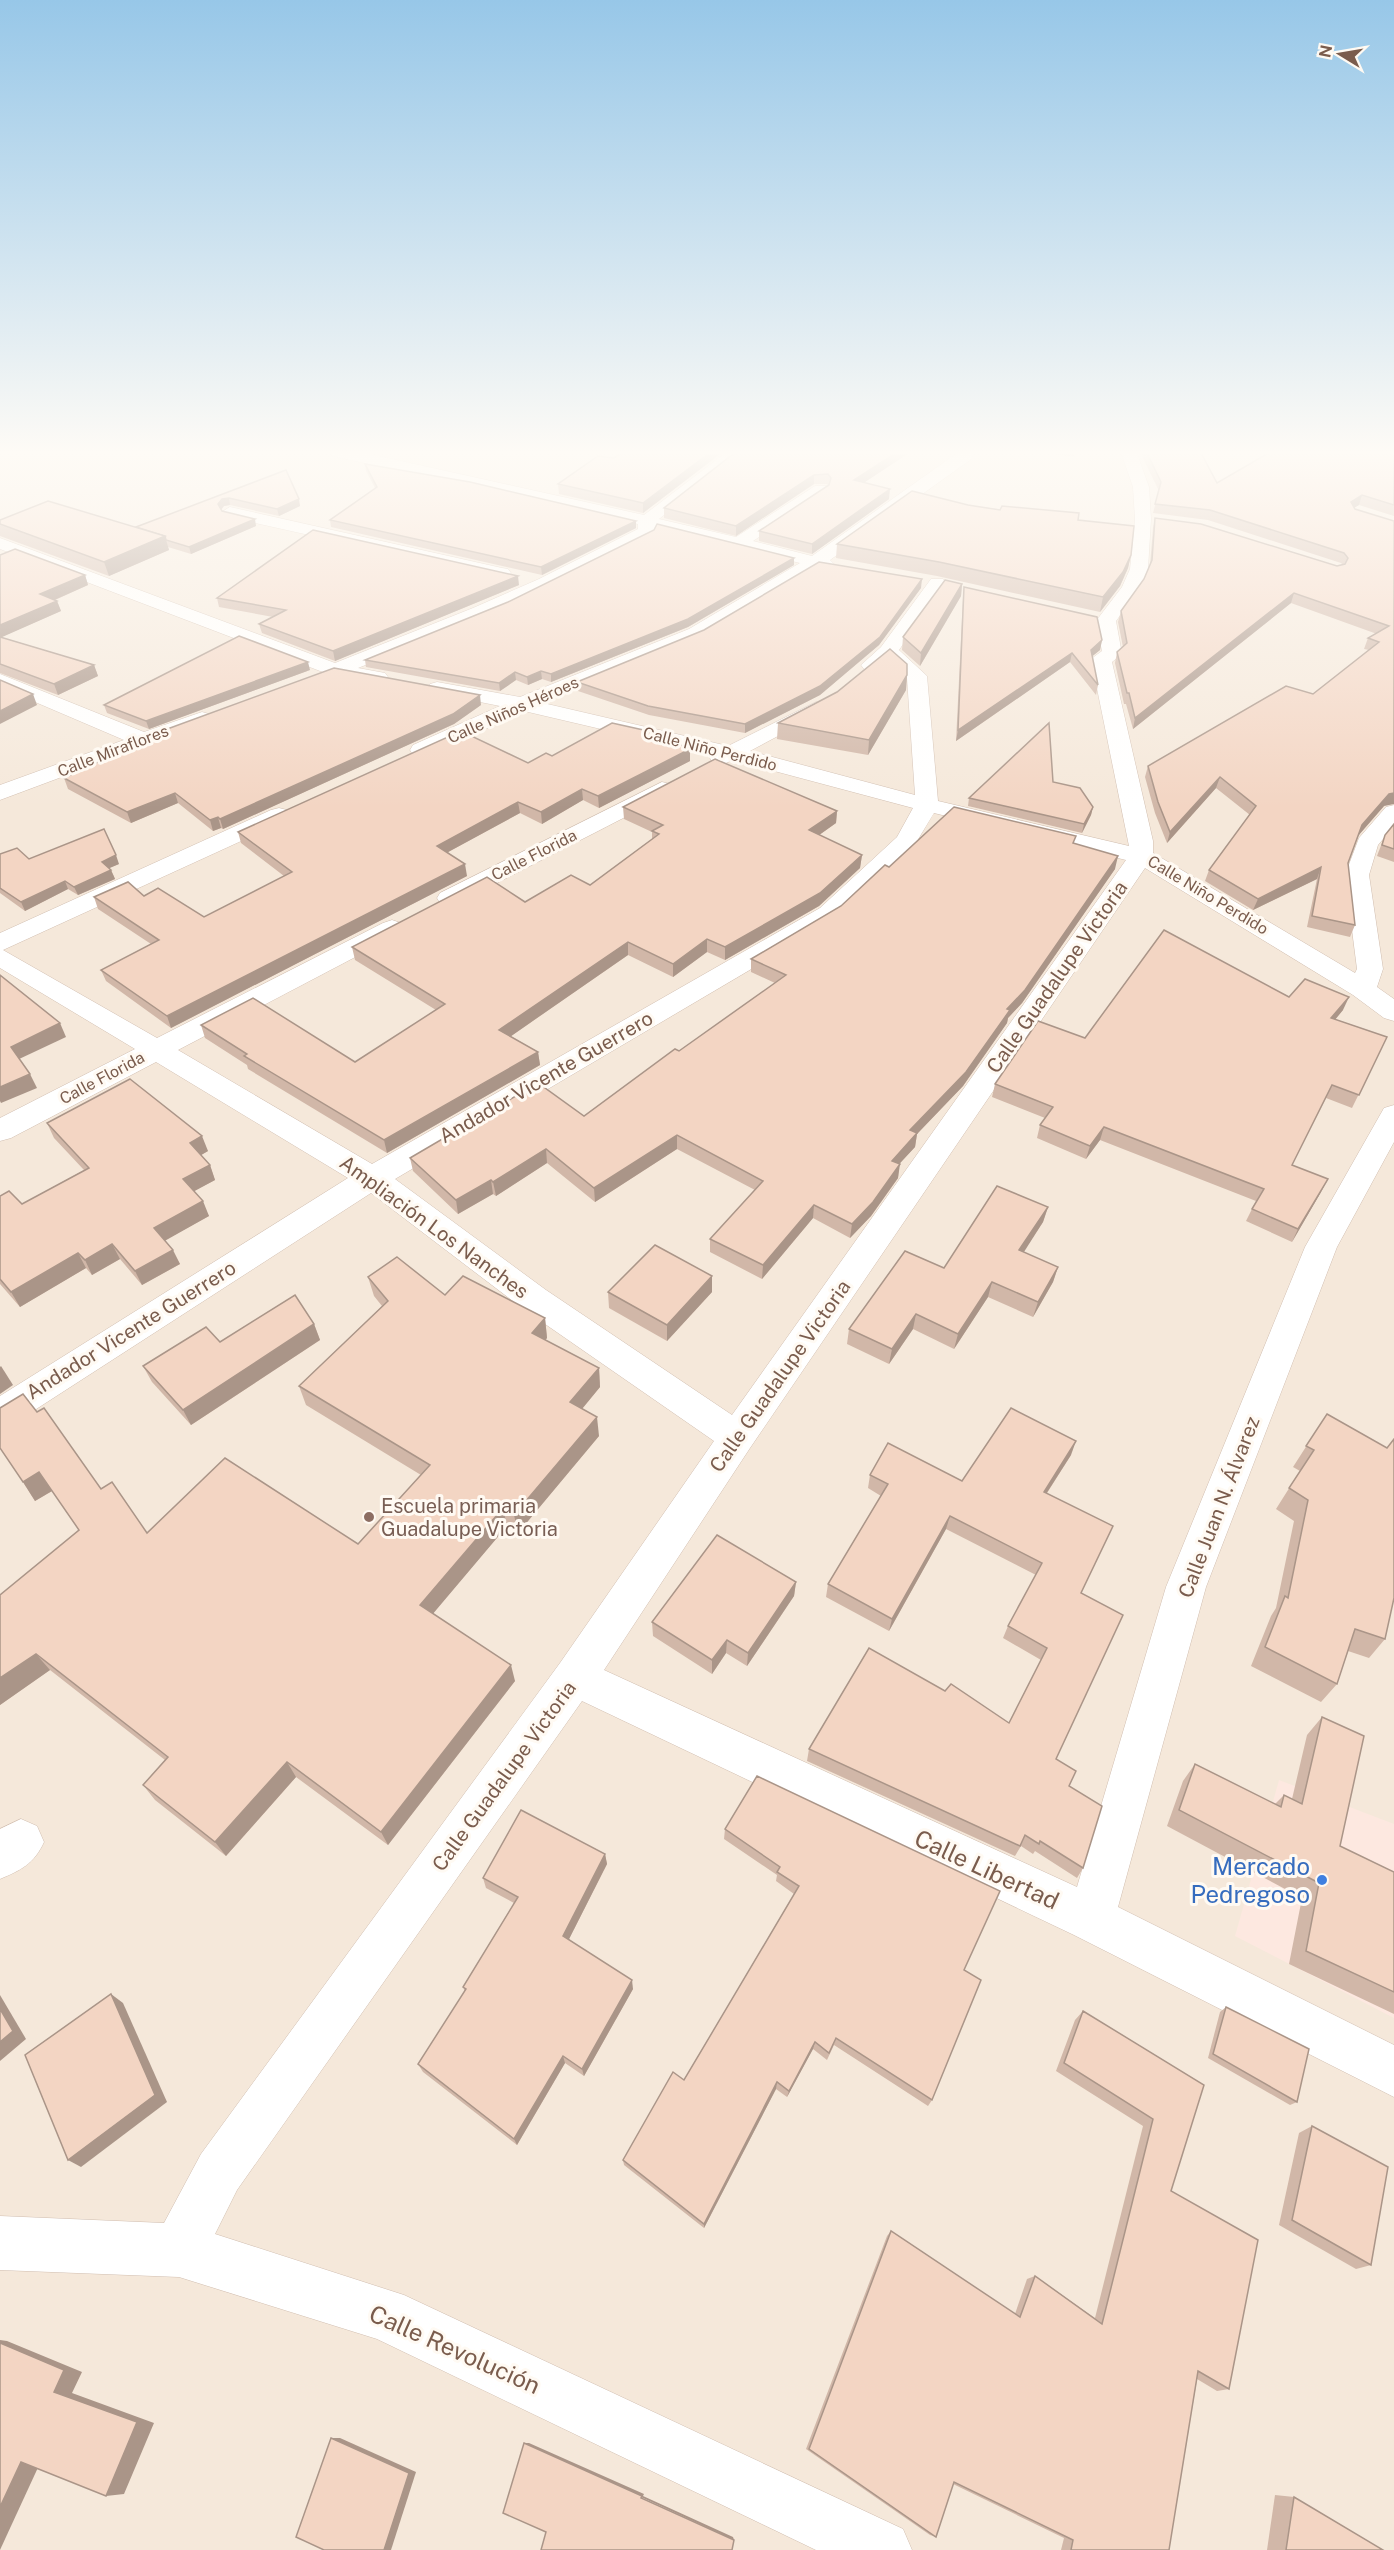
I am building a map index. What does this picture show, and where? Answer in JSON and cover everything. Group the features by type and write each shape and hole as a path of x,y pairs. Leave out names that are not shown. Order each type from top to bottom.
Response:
{"street":[{"path":"71,570 335,670 394,680"},
{"path":"487,570 545,583"},
{"path":"303,681 480,612 570,570"},
{"name":"Calle Niños Héroes","path":"403,759 522,704 696,633 802,570"},
{"path":"1139,570 1131,588 1094,618 1112,654 1101,659 1142,841 1142,856"},
{"name":"Calle Florida","path":"0,1131 828,701 888,651 937,583"},
{"path":"888,651 917,676 927,805"},
{"path":"0,680 141,740"},
{"name":"Calle Niño Perdido","path":"417,684 522,704 731,753 927,805 1142,856 1362,989 1394,1012"},
{"name":"Calle Miraflores","path":"0,794 216,712"},
{"name":"Andador Vicente Guerrero","path":"0,1414 372,1178 829,913 906,841 927,805"},
{"path":"0,943 294,808"},
{"path":"1362,989 1370,969 1357,874 1367,843 1394,812"},
{"name":"Calle Guadalupe Victoria","path":"179,2250 219,2172 575,1677 737,1437 1142,856"},
{"name":"Ampliación Los Nanches","path":"0,957 372,1178 534,1299 737,1437"},
{"name":"Calle Juan N. Álvarez","path":"1091,1918 1186,1587 1321,1247 1394,1115"},
{"name":"Calle Libertad","path":"575,1677 1091,1918 1394,2072"},
{"name":"Calle Revolución","path":"0,2243 179,2250 385,2314 882,2550"}],"shaded area":[{"path":"0,570 1394,570 1394,2550 0,2550"},
{"name":"Mercado Pedregoso","path":"1279,1780 1394,1824 1394,2018 1235,1936"}],"building":[{"path":"0,570 72,570 85,575 40,594 57,601 0,625"},
{"path":"257,570 491,570 518,576 333,651 259,624 286,610 217,598"},
{"path":"573,570 773,570 688,619 551,674 541,671 527,677 515,672 499,683 365,660 508,602"},
{"path":"805,570 867,570 922,579 880,637 820,686 745,724 648,706 577,682 704,630"},
{"path":"976,570 1124,570 1103,597"},
{"path":"1148,570 1394,570 1394,793 1389,794 1362,825 1348,863 1355,925 1312,916 1321,867 1258,899 1209,870 1256,806 1220,777 1170,832 1158,802 1148,766 1286,686 1313,694 1379,642 1368,638 1389,626 1294,593 1135,718 1117,652 1127,643 1121,611"},
{"path":"945,580 962,584 921,653 903,637"},
{"path":"964,587 1097,617 1102,640 1091,650 1098,685 1072,653 958,730"},
{"path":"239,636 308,662 146,721 104,705"},
{"path":"0,637 94,665 54,684 0,664"},
{"path":"890,649 907,664 907,675 869,740 778,723 837,692"},
{"path":"334,668 480,695 453,714 220,819 218,817 210,820 175,793 127,812 64,778 170,728"},
{"path":"0,680 33,694 0,711"},
{"path":"612,723 648,731 690,749 598,796 582,789 541,812 518,802 437,846 465,864 167,1016 101,970 159,940 94,897 128,882 144,896 158,888 204,917 292,872 238,832 461,731 528,763 546,753 552,756"},
{"path":"1049,723 1053,782 1080,788 1093,807 1084,824 969,798"},
{"path":"715,759 837,811 809,830 862,855 820,893 725,947 707,939 673,964 628,942 499,1030 538,1052 384,1140 244,1056 247,1054 201,1025 253,998 355,1062 445,1004 352,947 487,877 525,902 571,875 590,885 659,834 652,831 663,825 623,807"},
{"path":"954,807 1076,836 1073,843 1118,856 1025,990 1007,1009 1010,1010 966,1072 910,1130 917,1133 892,1161 900,1164 873,1202 852,1224 814,1205 763,1265 710,1239 763,1181 677,1135 594,1188 546,1149 493,1182 491,1180 456,1200 410,1158 538,1083 584,1116 675,1049 679,1051 786,975 751,959 841,906 885,865 889,867"},
{"path":"1394,824 1394,849 1382,845 1385,835"},
{"path":"104,829 116,855 102,862 111,870 74,887 65,881 21,902 0,888 0,854 17,848 29,859"},
{"path":"1164,930 1289,997 1305,979 1349,997 1331,1018 1387,1037 1359,1095 1332,1085 1292,1165 1328,1179 1298,1229 1252,1209 1264,1189 1104,1127 1090,1146 1040,1125 1053,1107 995,1084 1038,1021 1085,1038"},
{"path":"0,975 60,1023 11,1047 30,1074 0,1087"},
{"path":"130,1079 202,1136 190,1143 210,1165 183,1179 203,1201 154,1228 173,1250 135,1271 112,1244 85,1260 78,1253 11,1292 0,1279 0,1196 9,1191 22,1204 89,1168 47,1123"},
{"path":"997,1186 1048,1207 1019,1250 1058,1267 1038,1302 992,1282 958,1334 916,1314 892,1349 849,1329 905,1251 944,1268"},
{"path":"655,1245 712,1276 667,1325 608,1292"},
{"path":"397,1257 445,1295 463,1276 545,1318 532,1333 599,1368 570,1402 597,1417 514,1515 503,1508 420,1605 511,1665 381,1832 287,1762 215,1842 143,1785 168,1757 36,1654 0,1678 0,1595 79,1530 39,1472 23,1482 0,1448 0,1408 23,1394 37,1412 44,1408 101,1489 112,1482 147,1533 225,1458 358,1544 430,1465 299,1386 388,1301 368,1277"},
{"path":"295,1295 314,1324 183,1410 143,1366 206,1327 220,1342"},
{"path":"1011,1408 1076,1441 1044,1492 1113,1526 1081,1593 1123,1615 1056,1759 1076,1771 1069,1786 1102,1806 1083,1868 1040,1841 1039,1844 1025,1835 1020,1846 809,1749 869,1648 945,1691 951,1684 1009,1723 1047,1648 1008,1626 1042,1563 950,1516 892,1619 828,1584 888,1484 870,1475 888,1443 962,1481"},
{"path":"1327,1414 1387,1448 1394,1439 1394,1598 1385,1639 1355,1629 1337,1684 1265,1647 1285,1596 1288,1598 1308,1500 1289,1488 1314,1450 1306,1446"},
{"path":"717,1535 796,1582 748,1653 727,1640 712,1660 652,1622"},
{"path":"1322,1717 1364,1736 1340,1846 1394,1872 1394,1992 1306,1951 1319,1883 1179,1810 1195,1764 1281,1807 1284,1795 1302,1804"},
{"path":"757,1776 1000,1891 964,1970 981,1980 932,2100 836,2038 829,2053 815,2042 789,2091 777,2082 704,2224 623,2160 673,2072 684,2080 799,1886 777,1872 780,1867 725,1829"},
{"path":"521,1810 605,1854 563,1936 632,1980 582,2069 563,2056 514,2139 418,2064 466,1989 463,1987 518,1897 483,1878"},
{"path":"111,1994 155,2095 68,2160 25,2055"},
{"path":"1226,2007 1309,2049 1297,2102 1213,2054"},
{"path":"0,2009 13,2031 0,2042"},
{"path":"1083,2011 1204,2085 1171,2191 1258,2240 1229,2389 1198,2371 1169,2550 1071,2550 1073,2540 954,2482 936,2537 809,2449 891,2231 1020,2317 1035,2276 1102,2324 1153,2119 1064,2063"},
{"path":"1312,2126 1388,2167 1371,2265 1292,2220"},
{"path":"0,2343 64,2370 54,2392 137,2422 106,2496 21,2462 0,2507"},
{"path":"331,2438 409,2473 384,2550 324,2550 296,2537"},
{"path":"524,2443 734,2540 732,2550 541,2550 546,2532 503,2513"},
{"path":"1294,2497 1383,2550 1286,2550"}],"place":[{"name":"Escuela primaria Guadalupe Victoria","path":"369,1517"},
{"name":"Mercado Pedregoso","path":"1322,1880"}]}
